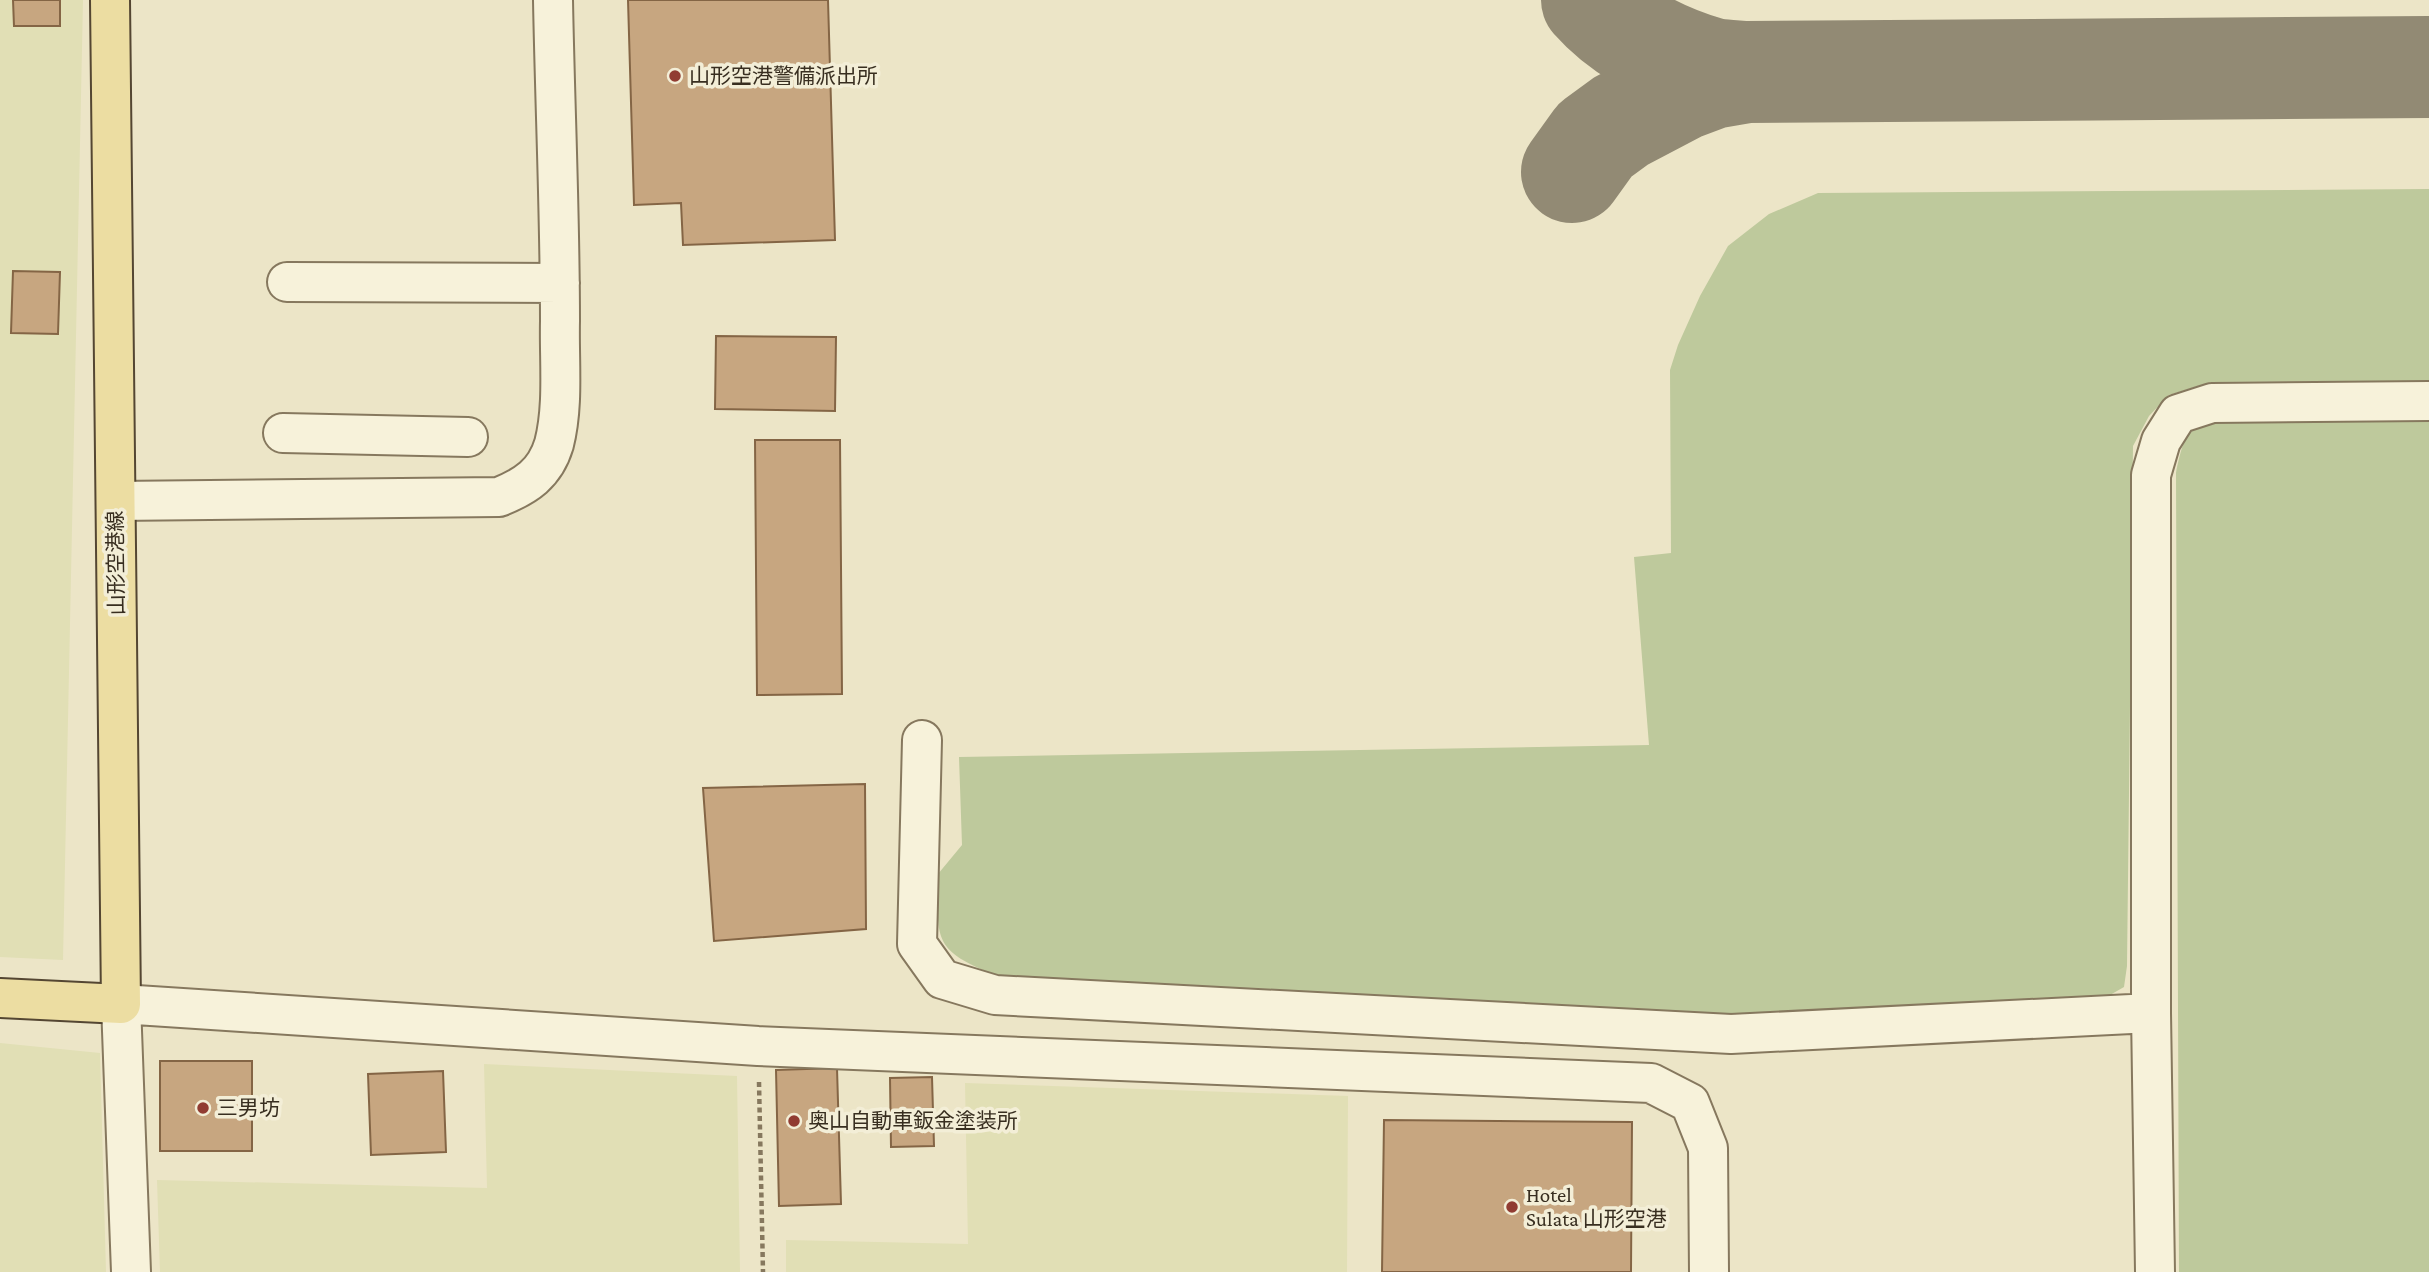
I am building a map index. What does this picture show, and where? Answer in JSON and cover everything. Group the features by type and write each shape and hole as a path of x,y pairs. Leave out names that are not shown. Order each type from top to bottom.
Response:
{"main road":[{"name":"山形空港線","path":"110,0 121,1004"},
{"path":"0,998 121,1004"}],"street":[{"path":"116,501 499,497 523,488 543,469 553,444 559,407 560,283 553,0"},
{"path":"287,282 560,283"},
{"path":"2155,1272 2151,1013 2151,475 2161,441 2178,414 2212,403 2429,401"},
{"path":"283,433 468,437"},
{"path":"922,740 917,944 942,979 995,995 1731,1034 2151,1013"},
{"path":"131,1272 121,1004 758,1046 1651,1083 1690,1103 1708,1148 1709,1272"}],"path":[{"path":"758,1046 763,1272"}],"shaded area":[{"path":"0,0 83,0 63,960 0,957"},
{"path":"0,1043 100,1053 106,1272 0,1272"},
{"path":"484,1064 737,1076 740,1272 160,1272 157,1180 487,1188"},
{"path":"965,1083 1348,1096 1347,1272 786,1272 786,1240 968,1244"}],"green space":[{"path":"2429,189 2429,381 2211,382 2169,395 2149,416 2133,446 2127,966 2124,987 2096,1003 1737,1021 995,975 959,957 942,939 938,913 938,874 962,845 959,757 1649,745 1634,557 1671,553 1670,370 1700,296 1728,246 1769,214 1818,193"},
{"path":"2228,415 2429,418 2429,1272 2179,1272 2176,473 2182,448 2190,433 2204,424"}],"building":[{"path":"13,0 60,0 60,26 14,26"},
{"path":"628,0 828,0 835,240 683,245 681,203 634,205"},
{"path":"13,271 60,272 58,334 11,333"},
{"path":"716,336 836,337 835,411 715,409"},
{"path":"755,440 840,440 842,694 757,695"},
{"path":"865,784 866,929 714,941 703,788"},
{"path":"160,1061 252,1061 252,1151 160,1151"},
{"path":"837,1068 841,1204 779,1206 776,1070"},
{"path":"443,1071 446,1152 371,1155 368,1074"},
{"path":"932,1077 934,1146 891,1147 890,1078"},
{"path":"1384,1120 1632,1122 1631,1272 1382,1272"}],"taxiway":[{"path":"1592,0 1631,33 1676,57 1709,68 1747,72"},
{"path":"1572,172 1595,140 1621,121 1680,90 1712,78 1747,72 2429,67"}],"place":[{"name":"山形空港警備派出所","path":"675,76"},
{"name":"三男坊","path":"203,1108"},
{"name":"奥山自動車鈑金塗装所","path":"794,1121"},
{"name":"Hotel Sulata 山形空港","path":"1512,1207"}]}
